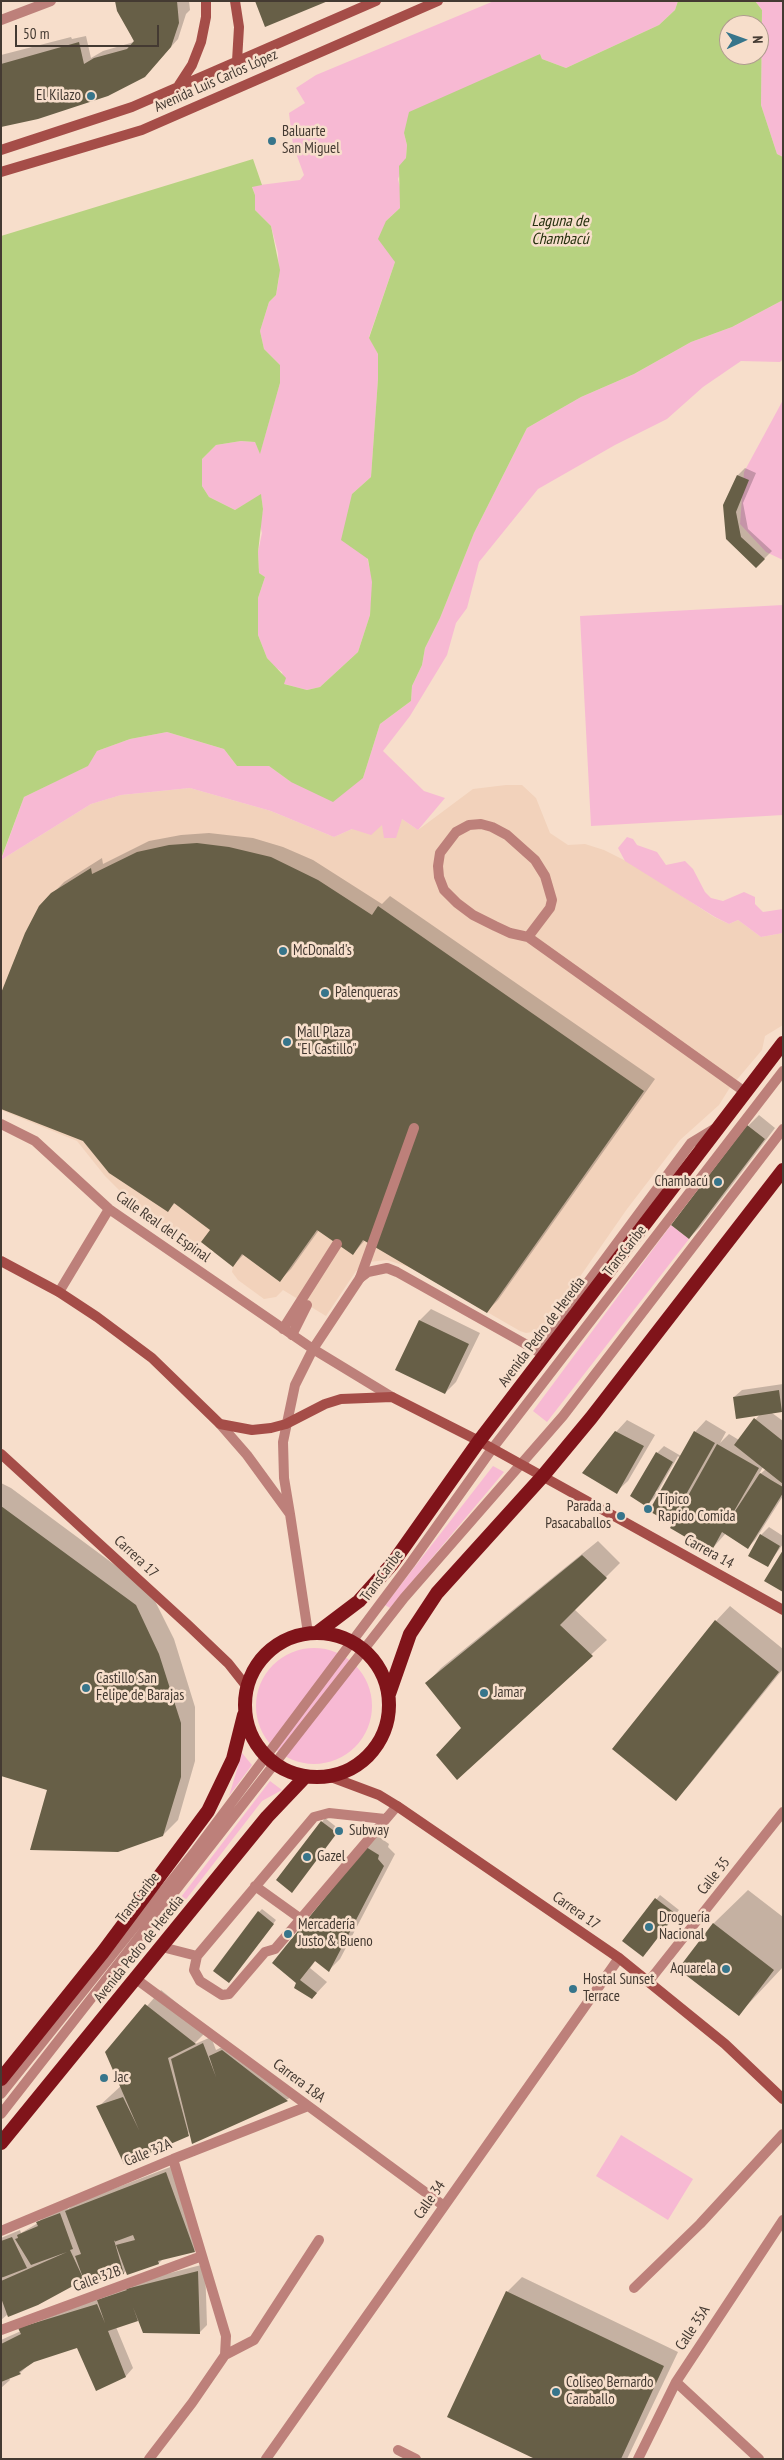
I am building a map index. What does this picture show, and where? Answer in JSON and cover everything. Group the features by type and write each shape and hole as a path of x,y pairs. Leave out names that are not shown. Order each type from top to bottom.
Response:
{"highway":[{"name":"Avenida Pedro de Heredia","path":"313,1633 378,1582 541,1353 783,1043"},
{"path":"389,1694 384,1677 375,1662 358,1645 336,1635 313,1633 288,1638 269,1650 255,1667 246,1687 245,1712 251,1736 270,1761 290,1774 305,1777 331,1777 352,1769 369,1756 382,1738 386,1724 389,1694 402,1652 422,1613 437,1592 542,1476 596,1411 783,1170"},
{"name":"Avenida Pedro de Heredia","path":"1,2079 103,1952 208,1811 232,1759 245,1712"},
{"name":"Avenida Pedro de Heredia","path":"1,2143 267,1817 305,1777"}],"main road":[{"path":"178,85 192,65 201,42 206,17 206,1"},
{"path":"236,1 239,27 237,61"},
{"name":"Avenida Luis Carlos López","path":"1,150 132,107 178,85 376,1"},
{"name":"Avenida Luis Carlos López","path":"1,172 142,130 438,1"},
{"path":"1,1261 59,1292 97,1317 152,1358 220,1424 252,1430 286,1424 306,1412 341,1399 392,1396"},
{"name":"Calle Real del Espinal","path":"392,1396 542,1476"},
{"name":"Carrera 17","path":"1,1454 228,1663 246,1687"},
{"name":"Carrera 14","path":"542,1476 783,1610"},
{"name":"Carrera 17","path":"331,1777 378,1795 397,1806 619,1958 725,2044 783,2099"}],"street":[{"path":"1,20 51,1"},
{"path":"528,937 550,908 552,900 545,876 535,860 507,834 492,826 481,824 469,826 456,832 440,853 439,877 444,890 473,915 510,933 528,937 746,1092"},
{"name":"TransCaribe","path":"1,2114 358,1645 492,1449 783,1071"},
{"name":"Calle Real del Espinal","path":"1,1124 35,1141 109,1208 313,1349 392,1396"},
{"path":"313,1633 290,1514 283,1460 286,1424 295,1385 313,1349 360,1278 414,1128"},
{"name":"TransCaribe","path":"358,1645 421,1578 563,1416 783,1129"},
{"path":"59,1292 109,1208"},
{"path":"283,1329 337,1244"},
{"path":"360,1278 377,1269 387,1268 397,1272 541,1353"},
{"path":"292,1335 307,1304"},
{"path":"220,1424 262,1475 290,1514"},
{"name":"TransCaribe","path":"1,2094 196,1850 270,1761"},
{"path":"385,1819 329,1813 314,1817 197,1956 194,1970 200,1980 222,1995 229,1994 265,1952 275,1950 397,1806"},
{"name":"Calle 35","path":"649,1981 783,1812"},
{"path":"256,1886 301,1919"},
{"path":"162,1947 197,1956"},
{"name":"Calle 34","path":"266,2459 619,1958"},
{"name":"Carrera 18A","path":"136,1979 444,2206"},
{"name":"Calle 32A","path":"1,2231 308,2106"},
{"path":"634,2288 700,2224 783,2134"},
{"path":"172,2160 226,2336 225,2355"},
{"name":"Calle 35A","path":"638,2459 676,2382 783,2220"},
{"path":"149,2459 192,2403 225,2355 254,2340 319,2240"},
{"name":"Calle 32B","path":"1,2330 202,2256"},
{"path":"676,2382 759,2459"},
{"path":"398,2450 416,2459"}],"shaded area":[{"path":"494,1 678,1 675,10 659,25 566,68 542,59 540,54 404,133 407,145 406,158 398,179 401,192 400,208 386,221 395,262 369,337 378,354 371,477 352,494 373,582 370,615 358,652 320,687 307,690 284,684 282,672 267,658 258,635 258,598 265,577 259,573 258,552 262,533 260,525 263,509 261,495 235,510 209,497 202,486 202,459 216,445 241,441 255,442 260,453 280,383 280,365 264,349 260,331 269,302 276,295 279,278 278,253 271,226 255,210 255,195 252,186 300,180 304,175 293,145 289,113 305,103 296,88 316,75"},
{"path":"755,1 783,1 783,157 777,154 761,105 761,65 769,65 769,15 762,15 762,10"},
{"path":"783,300 783,359 780,362 741,361 703,387 667,419 615,445 538,489 479,562 467,608 456,623 447,655 410,716 383,751 424,791 445,798 418,830 402,819 396,838 384,838 382,825 371,835 352,829 334,837 271,811 190,788 121,795 91,804 1,860 24,797 87,766 97,751 130,739 167,732 224,749 237,766 269,766 291,782 363,778 380,724 411,701 412,686 422,665 425,648 440,618 474,533 527,428 581,397 634,374 691,342 732,327"},
{"path":"783,400 783,560 766,552 740,524 744,472"},
{"path":"783,605 783,815 591,826 580,616"},
{"name":"Mall Plaza \"El Castillo\"","path":"522,785 536,798 550,833 568,845 585,844 604,850 638,867 714,917 729,924 738,920 761,937 783,933 783,1025 765,1036 762,1050 729,1089 719,1105 680,1140 627,1209 545,1327 539,1331 526,1333 520,1331 409,1267 387,1260 369,1262 356,1271 326,1316 283,1290 276,1297 264,1299 238,1280 232,1272 233,1267 201,1242 190,1243 130,1201 105,1176 77,1141 1,1110 1,860 91,804 121,795 190,788 271,811 334,837 352,829 382,825 402,819 418,830 473,789"},
{"path":"627,837 633,839 637,845 657,852 666,865 685,861 693,869 705,892 711,898 723,901 744,892 755,897 755,904 763,912 783,909 783,933 761,937 738,920 729,924 715,917 625,861 618,848"},
{"path":"671,1225 689,1239 547,1422 533,1411"},
{"path":"493,1466 504,1472 390,1608 385,1605"},
{"path":"314,1648 336,1653 355,1665 367,1684 372,1706 367,1728 355,1747 336,1759 314,1764 292,1759 273,1747 261,1728 256,1706 261,1684 273,1665 292,1653"},
{"path":"242,1753 252,1765 229,1796"},
{"path":"270,1781 282,1790 262,1801 160,1933 148,1940"},
{"path":"621,2135 693,2179 668,2220 596,2176"}],"water":[{"name":"Laguna de Chambacú","path":"678,1 755,1 762,10 762,15 719,15 719,65 761,65 761,105 777,154 783,157 783,300 732,327 691,342 634,374 581,397 527,428 474,533 440,618 425,648 422,665 412,686 411,701 380,724 363,778 333,802 291,782 269,766 237,766 224,749 167,732 130,739 97,751 88,766 24,797 1,859 1,236 253,159 262,185 252,187 255,195 255,210 271,226 280,270 276,295 269,302 260,331 264,349 280,365 280,383 260,454 255,442 241,441 216,445 202,459 202,486 209,497 235,510 261,494 263,509 258,552 259,573 265,577 258,598 258,635 267,658 286,678 284,684 307,690 320,687 358,652 370,615 372,582 368,559 341,540 352,494 371,477 378,354 369,338 395,262 378,239 386,221 400,208 399,166 406,158 407,145 404,133 409,112 540,54 542,59 566,68 659,25 675,10"}],"building":[{"path":"115,1 177,1 179,23 171,47 145,77 108,96 38,119 1,127 1,64 79,42 84,64 94,58 127,49 134,41 117,11"},
{"path":"255,1 328,1 265,27"},
{"path":"737,475 749,480 736,512 741,537 765,559 756,568 726,539 723,505"},
{"name":"Mall Plaza \"El Castillo\"","path":"197,843 229,847 271,857 318,880 372,915 378,906 644,1091 487,1313 363,1240 353,1255 317,1230 280,1282 242,1254 233,1267 201,1242 210,1230 174,1203 168,1212 109,1173 83,1141 1,1109 1,993 25,933 39,906 51,893 91,868 92,874 137,852 169,845"},
{"name":"Chambacú","path":"747,1125 765,1139 689,1239 671,1225"},
{"path":"419,1320 469,1344 445,1394 395,1370"},
{"path":"779,1390 782,1412 736,1419 733,1397"},
{"path":"754,1418 783,1441 783,1484 734,1445"},
{"path":"615,1431 644,1446 617,1494 582,1473"},
{"path":"694,1431 715,1443 670,1523 649,1511"},
{"path":"717,1444 759,1468 726,1525 760,1473 783,1487 783,1493 748,1549 722,1532 711,1552 670,1528"},
{"path":"656,1452 673,1462 647,1507 630,1496"},
{"name":"Castillo San Felipe de Barajas","path":"1,1506 136,1605 159,1654 181,1723 181,1777 163,1836 118,1852 30,1850 47,1790 1,1776"},
{"path":"760,1534 780,1546 768,1567 748,1556"},
{"path":"783,1550 783,1592 764,1581"},
{"path":"582,1555 607,1578 560,1625 593,1656 457,1780 436,1755 461,1728 425,1683"},
{"path":"715,1620 779,1672 676,1801 612,1749"},
{"name":"Gazel","path":"321,1821 337,1833 292,1893 276,1880"},
{"path":"366,1847 379,1855 378,1859 384,1866 329,1972 315,1961 300,1980 317,1993 312,1999 294,1988 296,1983 272,1963"},
{"name":"Droguería Nacional","path":"655,1898 676,1914 643,1957 622,1941"},
{"path":"258,1911 274,1924 229,1983 213,1971"},
{"name":"Aquarela","path":"713,1923 774,1970 739,2016 678,1969"},
{"path":"145,2004 196,2044 168,2058 189,2136 124,2164 96,2106 123,2097 139,2130 105,2052"},
{"path":"203,2043 216,2077 209,2056 222,2050 288,2101 192,2144 171,2059"},
{"path":"166,2172 195,2252 158,2261 159,2264 127,2275 116,2245 135,2240 133,2235 115,2242 124,2274 85,2283 75,2256 81,2254 65,2211"},
{"path":"60,2213 73,2249 70,2250 84,2280 38,2305 8,2317 1,2298 1,2281 67,2252 31,2265 15,2239 18,2238 17,2235 38,2226 36,2222"},
{"path":"12,2237 27,2268 1,2278 1,2241"},
{"path":"198,2271 200,2334 143,2333 133,2307 138,2321 108,2331 126,2377 96,2391 77,2348 34,2362 19,2372 21,2374 1,2382 1,2344 21,2334 18,2328 97,2304 105,2323 97,2300 126,2289"},
{"name":"Coliseo Bernardo Caraballo","path":"506,2291 664,2366 621,2459 535,2459 447,2417"}],"place":[{"name":"El Kilazo","path":"91,96"},
{"name":"Baluarte San Miguel","path":"272,141"},
{"name":"McDonald's","path":"283,951"},
{"name":"Palenqueras","path":"325,993"},
{"name":"Mall Plaza \"El Castillo\"","path":"287,1042"},
{"name":"Chambacú","path":"718,1182"},
{"name":"Tipico Rapido Comida","path":"648,1509"},
{"name":"Parada a Pasacaballos","path":"621,1516"},
{"name":"Castillo San Felipe de Barajas","path":"86,1688"},
{"name":"Jamar","path":"484,1693"},
{"name":"Subway","path":"339,1831"},
{"name":"Gazel","path":"307,1857"},
{"name":"Droguería Nacional","path":"649,1927"},
{"name":"Mercadería Justo & Bueno","path":"288,1934"},
{"name":"Aquarela","path":"726,1969"},
{"name":"Hostal Sunset Terrace","path":"573,1989"},
{"name":"Jac","path":"104,2078"},
{"name":"Coliseo Bernardo Caraballo","path":"556,2392"}]}
